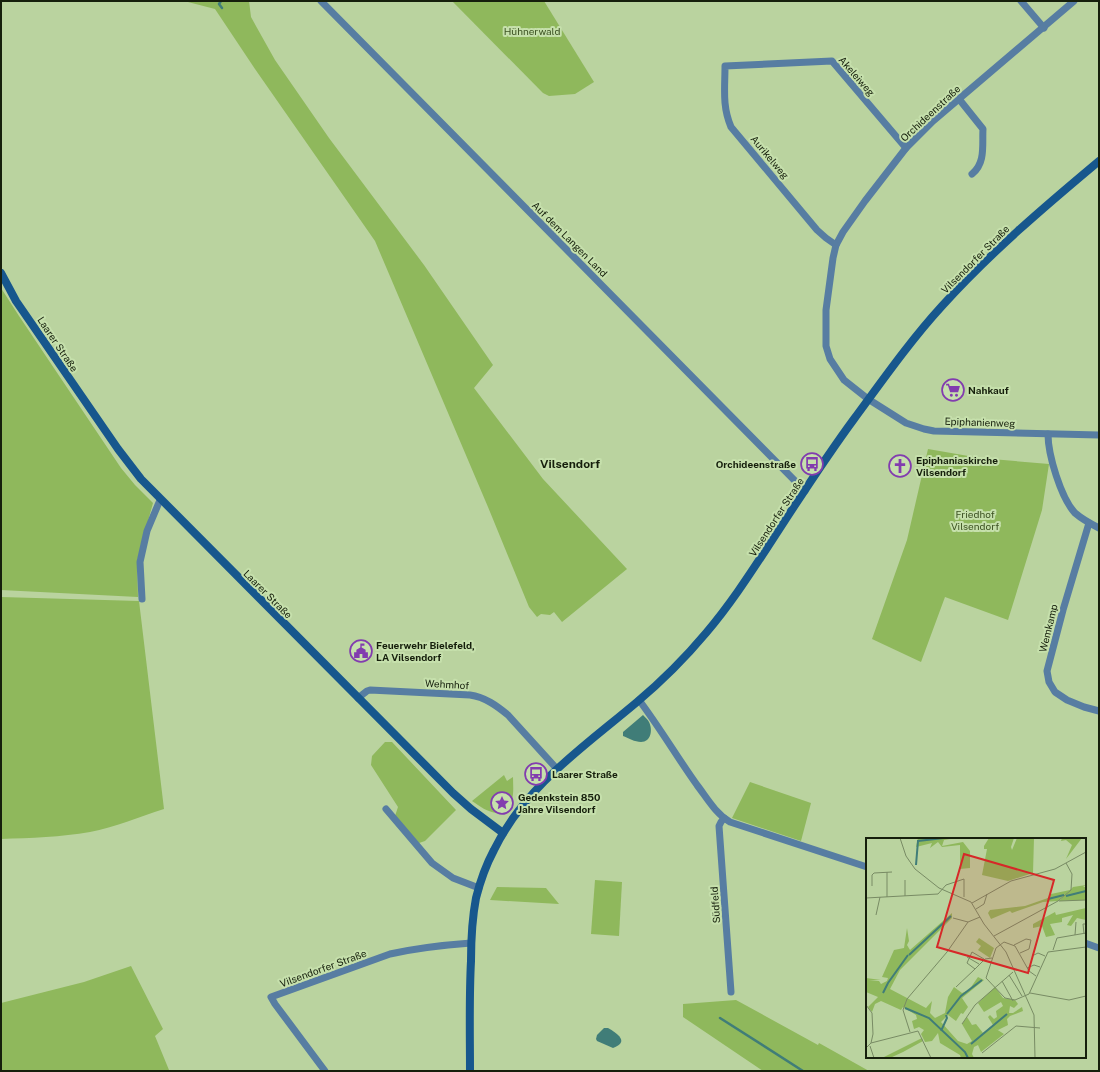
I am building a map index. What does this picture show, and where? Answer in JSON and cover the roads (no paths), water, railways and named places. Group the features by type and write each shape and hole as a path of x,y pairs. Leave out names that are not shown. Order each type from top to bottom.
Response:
{"main road":[{"name":"Vilsendorfer Straße","path":"470,1071 471,943 474,911 479,888 492,854 503,833 532,795 557,769 639,700 680,662 719,617 742,586 835,445 868,399 922,330 960,287 1017,231 1099,161"},
{"name":"Laarer Straße","path":"1,273 16,301 118,449 141,479 160,500 463,802 503,833"}],"street":[{"name":"Auf dem Langen Land","path":"321,1 805,491"},
{"path":"1021,1 1044,28"},
{"name":"Orchideenstraße","path":"868,399 844,380 830,360 826,346 826,310 836,245 860,207 906,148 933,121 1074,1"},
{"name":"Akeleiweg","path":"725,66 832,60 906,148"},
{"name":"Aurikelweg","path":"725,66 724,107 726,117 731,127 817,230 836,245"},
{"path":"959,99 983,129 982,160 979,168 972,174"},
{"name":"Epiphanienweg","path":"868,399 906,422 924,429 1099,435"},
{"path":"1048,434 1048,443 1054,465 1067,502 1076,514 1099,528"},
{"path":"142,599 140,562 147,531 160,500"},
{"name":"Wemkamp","path":"1089,523 1063,610 1047,671 1049,682 1056,692 1072,702 1099,711"},
{"name":"Wehmhof","path":"358,698 364,692 370,690 476,695 490,702 508,715 557,769"},
{"path":"639,700 716,811 724,818 730,822 866,867"},
{"path":"386,809 432,863 453,878 479,888"},
{"name":"Südfeld","path":"724,818 719,826 731,992"},
{"name":"Vilsendorfer Straße","path":"325,1071 275,1004 272,997 390,954 435,946 471,943"},
{"path":"1086,943 1099,948"}],"water":[{"path":"643,715 649,722 651,728 649,738 639,742 623,736 623,732"},
{"path":"604,1028 608,1028 618,1035 621,1043 618,1046 613,1048 597,1041 597,1035"}],"waterway":[{"path":"221,1 219,4 222,8"},
{"path":"720,1018 803,1071"}],"place":[{"name":"Nahkauf","path":"953,390"},
{"name":"Orchideenstraße","path":"812,464"},
{"name":"Epiphaniaskirche Vilsendorf","path":"900,466"},
{"name":"Feuerwehr Bielefeld, LA Vilsendorf","path":"361,651"},
{"name":"Laarer Straße","path":"536,774"},
{"name":"Gedenkstein 850 Jahre Vilsendorf","path":"502,803"}],"district":[{"name":"Vilsendorf","path":"570,464"}],"park label":[{"name":"Hühnerwald","path":"532,31"},
{"name":"Friedhof Vilsendorf","path":"975,520"}]}
